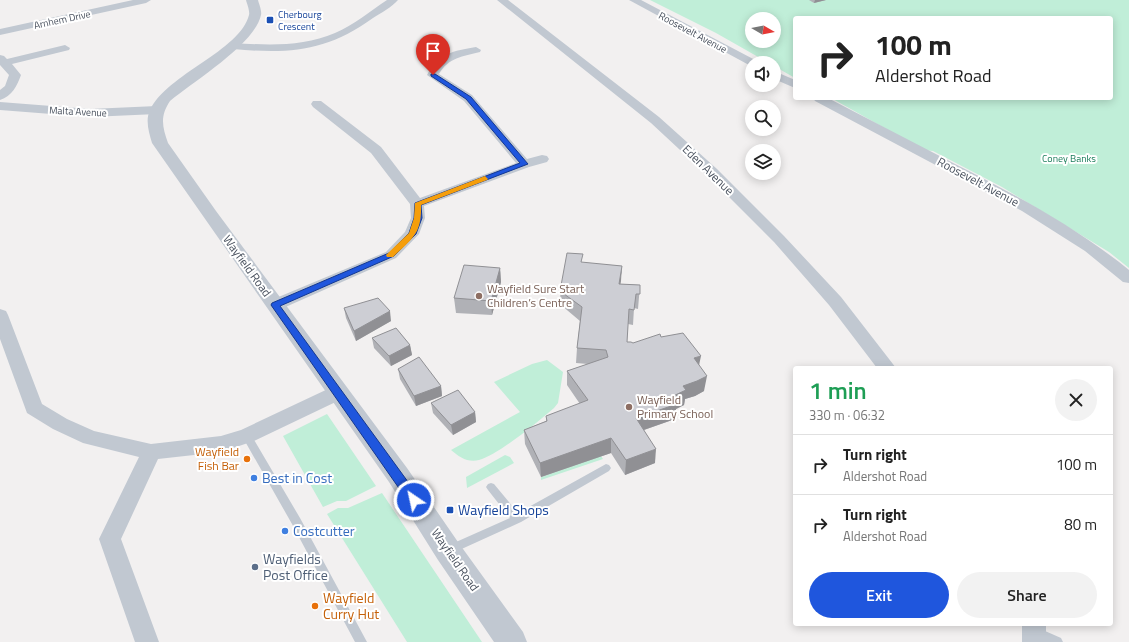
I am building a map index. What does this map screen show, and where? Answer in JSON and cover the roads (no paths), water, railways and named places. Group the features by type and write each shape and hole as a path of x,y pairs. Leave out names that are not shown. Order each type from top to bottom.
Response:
{"street":[{"path":"90,0 98,11"},
{"name":"Arnhem Drive","path":"0,32 146,0"},
{"path":"157,110 177,87 233,46 244,35 255,20 256,12 252,0"},
{"path":"233,46 284,48 311,45 325,41 340,35 393,0"},
{"name":"Eden Avenue","path":"502,0 655,120 712,172 779,239 810,273 835,301 885,366"},
{"name":"Roosevelt Avenue","path":"634,0 745,59"},
{"path":"2,60 65,48"},
{"path":"476,50 450,56 437,66 433,75 468,98 524,164"},
{"path":"0,96 10,88 15,75 2,60"},
{"path":"781,78 793,84"},
{"name":"Roosevelt Avenue","path":"823,100 999,192 1041,216 1083,243 1129,278"},
{"path":"275,305 392,255 412,234 418,218 417,204 376,150 317,104"},
{"name":"Malta Avenue","path":"0,106 90,113 157,110"},
{"name":"Wayfield Road","path":"157,110 155,130 160,143 337,393 398,475 448,551 512,642"},
{"path":"417,204 524,164 542,159"},
{"path":"0,315 34,408 60,424 90,438 151,452 221,444 247,436 337,393"},
{"path":"147,642 110,539 151,452"}],"lane":[{"path":"247,436 296,521 361,642"},
{"path":"448,551 517,519 606,468"},
{"path":"491,487 517,519"},
{"path":"1034,633 1057,642"}],"place":[{"name":"Cherbourg Crescent","path":"270,20"},
{"name":"Wayfield Sure Start Children’s Centre","path":"479,296"},
{"name":"Wayfield Primary School","path":"629,407"},
{"name":"Wayfield Fish Bar","path":"247,459"},
{"name":"Best in Cost","path":"254,478"},
{"name":"Wayfield Shops","path":"450,510"},
{"name":"Costcutter","path":"285,531"},
{"name":"Wayfields Post Office","path":"255,567"},
{"name":"Wayfield Curry Hut","path":"315,606"}],"park label":[{"name":"Coney Banks","path":"1069,158"}]}
